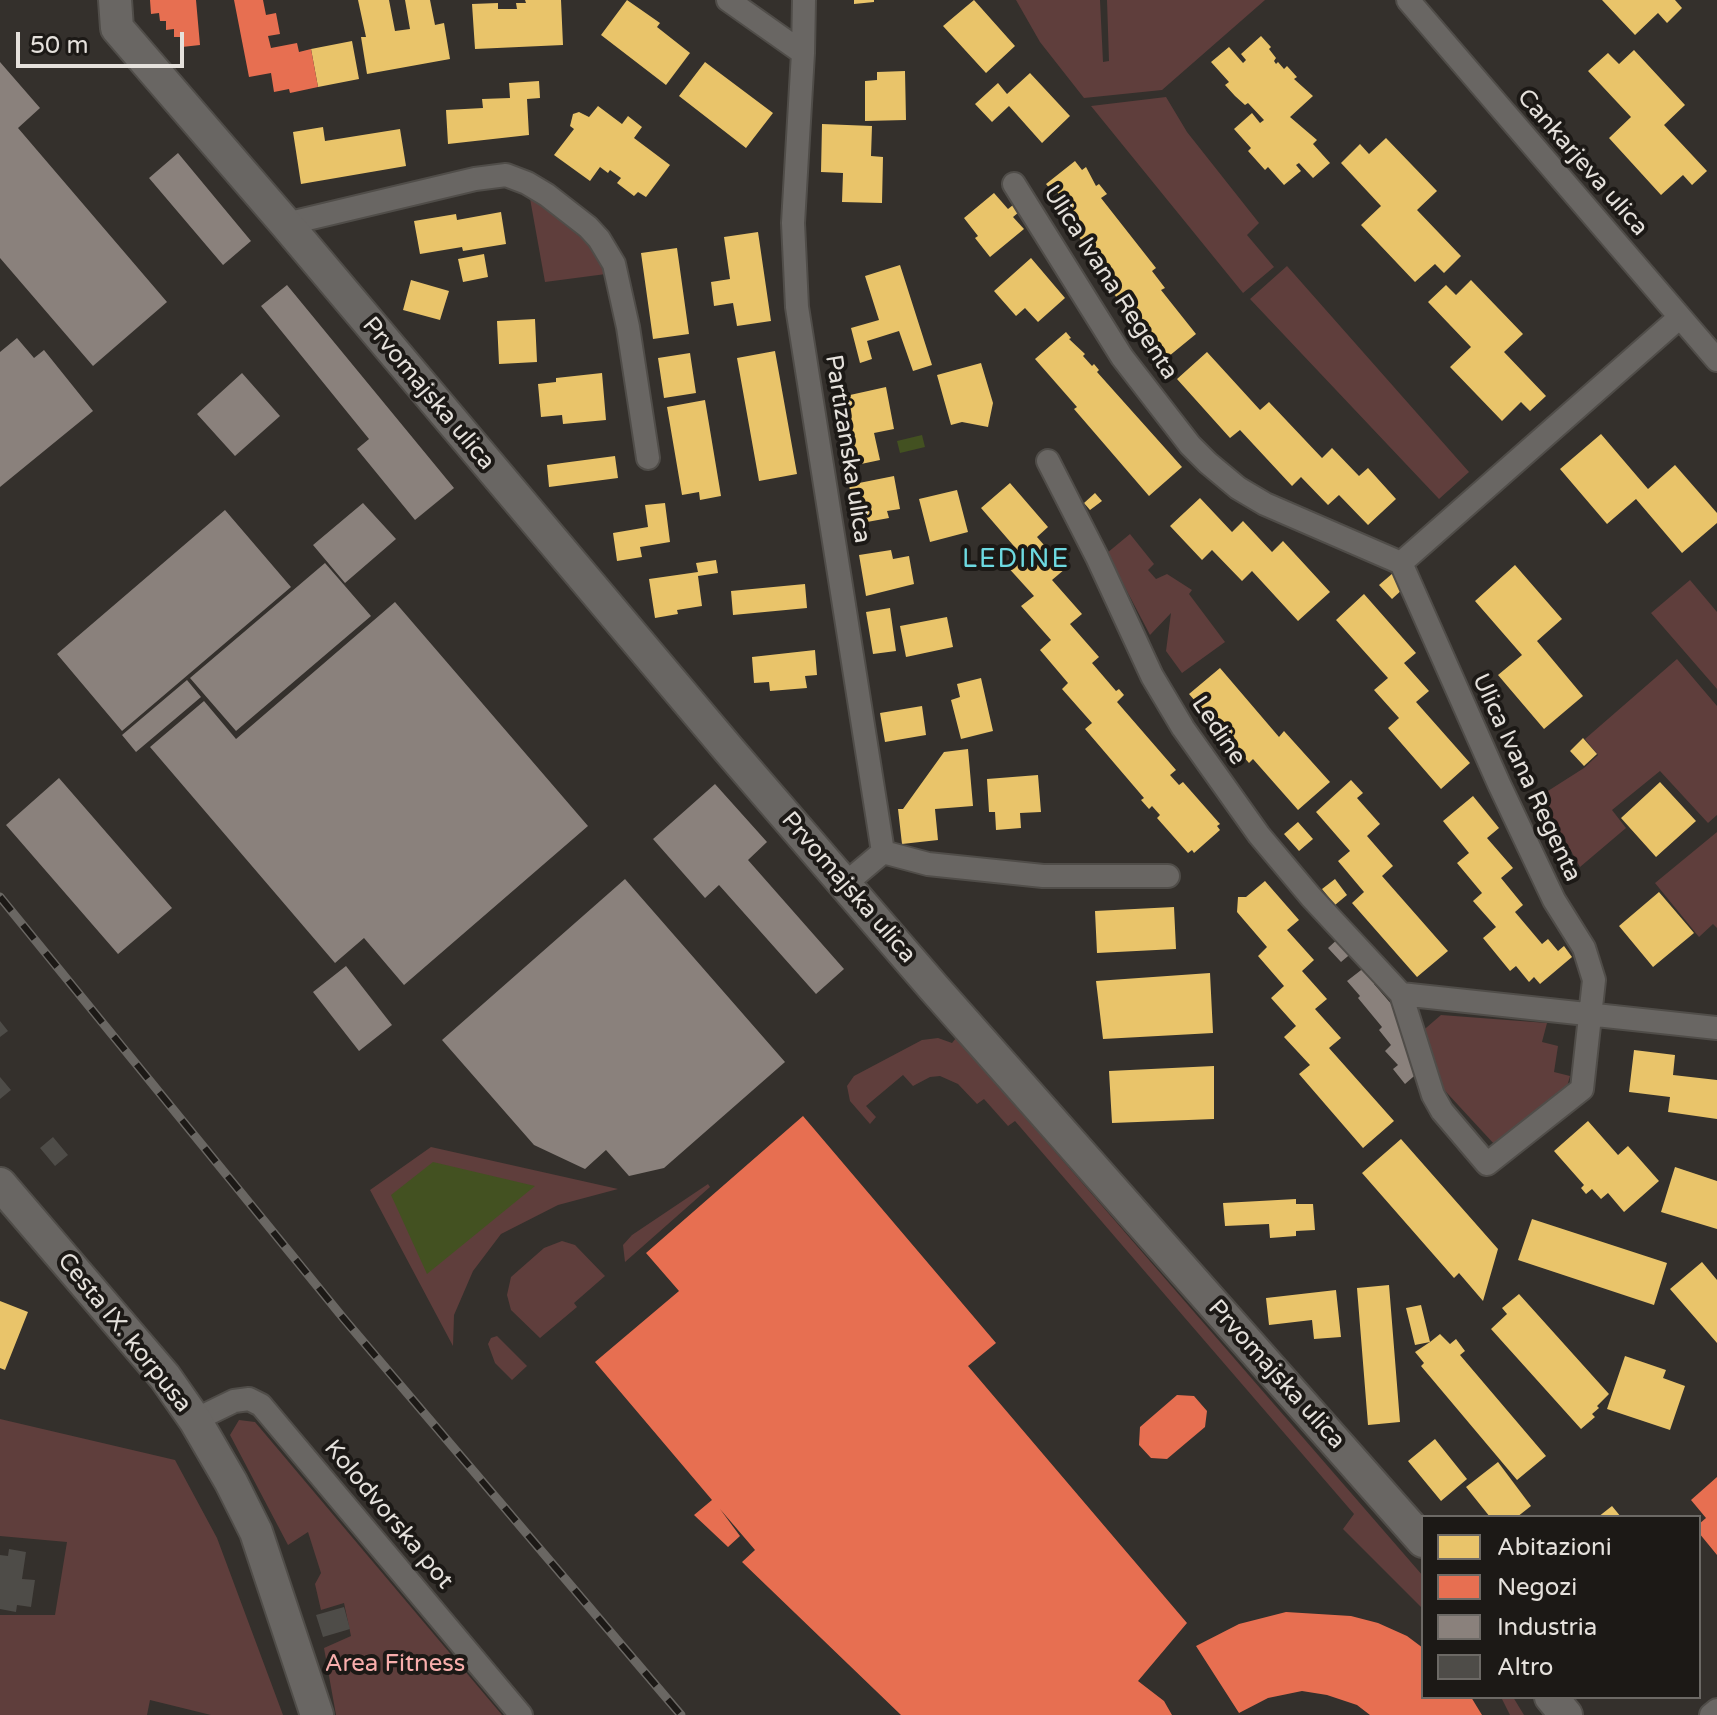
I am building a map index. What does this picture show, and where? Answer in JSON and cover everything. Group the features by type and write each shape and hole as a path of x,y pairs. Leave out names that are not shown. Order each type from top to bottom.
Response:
{"street":[{"path":"728,0 803,53"},
{"name":"Partizanska ulica","path":"804,0 793,223 797,307 883,852"},
{"name":"Cankarjeva ulica","path":"1408,0 1717,360"},
{"name":"Prvomajska ulica","path":"116,14 286,224 934,988 1421,1539"},
{"path":"286,224 506,175 547,195 588,227 614,264 628,327 648,458"},
{"name":"Ulica Ivana Regenta","path":"1014,184 1122,357 1190,445 1208,463 1238,488 1265,504 1401,563 1517,823 1554,900 1584,948 1594,980 1590,1014"},
{"path":"1401,563 1680,317"},
{"name":"Ledine","path":"1048,461 1152,676 1183,728 1259,835 1401,994 1433,1095 1442,1111 1487,1164 1582,1089 1590,1014"},
{"path":"845,884 883,852 928,864 1043,876 1168,876"},
{"path":"1401,994 1717,1028"},
{"name":"Cesta IX. korpusa","path":"0,1184 165,1377 195,1420 256,1532 317,1715"},
{"name":"Kolodvorska pot","path":"195,1420 234,1401 249,1399 261,1405 521,1715"},
{"path":"1551,1699 1566,1715"},
{"path":"1711,1715 1717,1710"}],"green space":[{"path":"1016,0 1100,0 1103,62 1109,61 1107,0 1265,0 1162,90 1084,98 1040,42"},
{"path":"1166,97 1187,132 1259,223 1247,235 1274,267 1243,293 1091,106"},
{"path":"529,193 569,222 598,252 606,274 545,282"},
{"path":"1287,266 1469,472 1439,499 1250,299"},
{"path":"1130,534 1154,564 1148,570 1156,579 1167,574 1192,590 1189,594 1225,642 1182,673 1166,651 1171,613 1150,635 1107,553"},
{"path":"1690,580 1717,612 1717,689 1651,613"},
{"path":"1677,659 1717,706 1717,815 1708,823 1660,771 1612,810 1626,828 1580,867 1540,796 1584,768 1598,755 1585,739"},
{"path":"1717,832 1717,928 1713,924 1699,937 1655,883"},
{"path":"1441,1015 1547,1023 1542,1042 1558,1046 1554,1072 1570,1076 1565,1094 1495,1145 1435,1080 1419,1034"},
{"path":"938,1038 952,1043 956,1038 960,1042 1421,1574 1421,1607 1343,1529 1354,1514 1015,1121 1008,1126 984,1099 977,1104 958,1084 940,1076 930,1077 913,1086 903,1075 866,1106 876,1117 870,1124 850,1101 847,1086 854,1076 922,1040"},
{"path":"431,1147 618,1189 558,1205 501,1234 473,1271 454,1315 453,1346 370,1190"},
{"path":"708,1184 710,1187 625,1262 623,1245 632,1235"},
{"path":"562,1241 575,1245 605,1276 574,1303 577,1307 540,1338 511,1310 507,1295 511,1277 544,1248"},
{"path":"497,1336 527,1366 512,1380 495,1363 488,1344 491,1338"},
{"path":"0,1419 175,1460 217,1538 283,1715 211,1715 150,1700 147,1715 0,1715 0,1615 55,1615 67,1542 0,1536"},
{"name":"Area Fitness","path":"239,1420 255,1422 502,1715 336,1715 324,1648 351,1636 344,1603 321,1610 315,1584 321,1573 308,1532 288,1545 230,1435"},
{"path":"1502,1699 1514,1699 1524,1715 1510,1715"}],"shaded area":[{"path":"922,435 925,447 900,453 897,441"},
{"path":"433,1162 535,1186 427,1274 391,1195"}],"building: Abitazioni":[{"path":"358,0 389,0 395,31 410,29 405,0 430,0 435,25 444,23 450,59 367,74 361,37 366,37"},
{"path":"525,0 561,0 563,45 475,49 472,4 498,3 498,9 517,9 516,3 526,3"},
{"path":"627,0 660,23 657,27 690,53 666,85 601,35"},
{"path":"854,0 874,0 874,2 854,4"},
{"path":"974,0 1015,46 986,73 943,26"},
{"path":"1602,0 1675,0 1682,8 1667,23 1658,13 1635,35"},
{"path":"1261,36 1271,47 1269,49 1276,58 1276,64 1278,62 1284,69 1287,66 1297,77 1294,79 1313,96 1290,117 1317,140 1313,144 1330,163 1313,178 1299,163 1296,165 1301,171 1284,185 1248,151 1251,148 1234,129 1252,113 1260,123 1264,120 1248,103 1245,105 1235,96 1225,85 1229,82 1211,62 1229,47 1243,63 1246,60 1241,54"},
{"path":"352,41 359,79 318,87 311,49"},
{"path":"1634,50 1685,105 1664,125 1707,171 1692,185 1683,175 1661,195 1609,138 1631,117 1588,71 1608,53 1619,64"},
{"path":"705,62 773,113 746,148 679,96"},
{"path":"905,71 906,120 865,121 865,81 877,80 877,72"},
{"path":"1030,73 1070,116 1042,143 1009,106 992,122 975,104 998,83 1007,94"},
{"path":"539,81 540,98 527,99 529,135 448,144 446,110 483,108 482,99 510,98 509,83"},
{"path":"598,106 622,124 628,116 642,127 634,138 670,165 646,197 638,192 634,196 617,183 621,178 610,170 608,173 600,167 590,181 554,155 574,129 570,126 573,114 579,112 589,117"},
{"path":"822,124 872,126 871,156 883,157 882,203 842,202 843,173 821,172"},
{"path":"323,127 325,141 400,129 406,166 301,184 293,132"},
{"path":"1386,138 1437,191 1417,210 1461,256 1444,273 1435,264 1415,282 1361,225 1381,206 1341,163 1360,144 1369,154"},
{"path":"1075,161 1082,170 1086,167 1096,186 1099,184 1107,194 1101,198 1156,268 1152,271 1165,288 1161,290 1196,334 1163,361 1142,335 1146,333 1138,323 1134,327 1128,318 1136,311 1130,303 1125,307 1117,298 1103,279 1108,275 1068,223 1077,217 1070,208 1066,211 1060,202 1063,199 1046,184"},
{"path":"994,193 1008,209 1013,205 1019,212 1013,217 1024,229 990,257 964,218"},
{"path":"501,212 506,244 420,254 414,221 456,214 457,220"},
{"path":"758,232 771,321 737,326 733,303 714,306 711,282 730,279 724,237"},
{"path":"677,248 689,334 653,339 641,253"},
{"path":"484,254 488,277 463,282 458,259"},
{"path":"1031,258 1065,298 1038,322 1025,308 1016,316 994,291"},
{"path":"900,265 932,365 913,371 899,331 867,341 872,359 860,363 851,328 879,320 865,276"},
{"path":"411,280 449,291 440,320 403,310"},
{"path":"1471,280 1523,334 1504,352 1546,396 1530,411 1521,402 1502,421 1450,367 1471,347 1428,302 1446,285 1456,295"},
{"path":"535,319 537,362 499,364 497,321"},
{"path":"1066,332 1085,354 1083,356 1092,366 1094,364 1099,370 1097,372 1182,467 1149,496 1035,359"},
{"path":"775,351 797,474 759,481 737,358"},
{"path":"1207,352 1260,410 1269,402 1322,458 1332,448 1359,476 1368,468 1396,499 1368,525 1339,495 1328,505 1301,477 1292,486 1240,430 1230,438 1177,379"},
{"path":"690,353 696,393 664,398 658,358"},
{"path":"981,363 993,403 988,427 962,422 951,425 937,375"},
{"path":"602,373 606,420 563,424 562,415 541,417 538,384 556,382 556,378"},
{"path":"886,387 894,429 874,433 880,460 847,467 836,413 844,411 841,397"},
{"path":"705,400 721,496 700,500 699,492 682,495 667,407"},
{"path":"1601,434 1648,489 1675,465 1717,513 1717,523 1682,553 1636,499 1607,524 1560,469"},
{"path":"615,456 618,478 549,487 547,465"},
{"path":"894,476 900,509 887,511 889,518 856,524 849,485"},
{"path":"1010,483 1048,527 1037,537 1065,569 1052,580 1082,614 1070,624 1099,657 1092,663 1116,691 1119,689 1124,695 1117,702 1176,770 1170,775 1179,785 1183,782 1220,824 1217,826 1220,830 1194,853 1192,850 1188,853 1157,818 1160,815 1141,800 1144,798 1085,729 1092,723 1062,689 1068,683 1040,650 1051,640 1021,606 1034,596 1005,564 1019,552 981,508"},
{"path":"957,490 968,532 930,542 919,499"},
{"path":"1095,493 1102,501 1090,510 1084,503"},
{"path":"1200,498 1232,532 1243,521 1272,552 1283,541 1330,592 1298,621 1252,571 1242,581 1212,550 1202,560 1170,526"},
{"path":"665,503 670,542 640,547 642,557 617,561 613,533 648,527 645,505"},
{"path":"891,550 893,559 909,556 914,584 866,596 859,555"},
{"path":"716,560 718,573 698,576 702,606 655,618 649,579 698,572 696,563"},
{"path":"1515,565 1562,619 1537,641 1583,696 1544,729 1498,675 1522,655 1475,601"},
{"path":"1393,573 1405,587 1392,599 1379,585"},
{"path":"805,584 807,608 733,615 731,591"},
{"path":"1364,594 1416,653 1404,663 1429,691 1416,702 1470,763 1441,789 1388,728 1399,718 1374,690 1388,678 1336,620"},
{"path":"890,608 896,651 873,654 866,612"},
{"path":"947,617 953,647 906,657 900,626"},
{"path":"815,650 817,675 805,676 807,688 770,691 769,682 754,683 752,657"},
{"path":"1220,668 1279,737 1284,731 1330,782 1298,810 1253,759 1249,763 1189,694"},
{"path":"981,678 993,731 961,739 951,700 960,697 957,684"},
{"path":"922,706 926,735 885,742 880,713"},
{"path":"1583,738 1597,754 1584,766 1570,751"},
{"path":"968,749 973,806 935,809 938,840 902,844 898,809 903,809 944,752"},
{"path":"1038,775 1041,812 1020,813 1021,828 996,830 995,812 989,812 987,779"},
{"path":"1351,780 1363,793 1357,798 1380,824 1367,836 1393,866 1382,876 1448,951 1417,977 1352,903 1364,892 1338,861 1350,851 1316,812"},
{"path":"1660,782 1696,821 1656,857 1621,818"},
{"path":"1473,796 1499,828 1487,838 1513,868 1501,878 1523,905 1515,912 1542,944 1548,939 1558,951 1564,946 1572,957 1540,984 1534,977 1529,982 1516,966 1510,971 1483,938 1496,927 1473,901 1482,893 1457,863 1469,853 1443,821"},
{"path":"1298,822 1313,839 1299,851 1284,834"},
{"path":"1335,879 1347,895 1335,905 1322,889"},
{"path":"1265,881 1299,920 1287,930 1314,960 1302,971 1327,999 1315,1009 1341,1038 1329,1048 1394,1121 1363,1148 1299,1074 1310,1065 1284,1037 1296,1026 1271,998 1284,986 1258,956 1267,947 1237,912 1238,897 1246,897"},
{"path":"1659,892 1694,933 1653,967 1619,926"},
{"path":"1174,907 1176,949 1097,953 1095,911"},
{"path":"1210,973 1213,1033 1103,1039 1096,981"},
{"path":"1634,1050 1675,1055 1673,1075 1717,1080 1717,1119 1668,1112 1670,1097 1629,1092"},
{"path":"1214,1066 1214,1119 1112,1123 1109,1071"},
{"path":"1588,1121 1618,1155 1628,1146 1659,1181 1624,1212 1608,1193 1601,1199 1592,1189 1586,1194 1581,1188 1584,1185 1554,1151"},
{"path":"1401,1139 1498,1249 1483,1301 1459,1273 1454,1278 1362,1173"},
{"path":"1675,1167 1717,1181 1717,1229 1661,1212"},
{"path":"1296,1199 1296,1204 1313,1204 1315,1230 1296,1231 1296,1236 1270,1238 1269,1224 1225,1226 1223,1203"},
{"path":"1532,1219 1667,1263 1654,1305 1518,1260"},
{"path":"1702,1262 1717,1280 1717,1343 1670,1289"},
{"path":"1389,1285 1400,1422 1368,1425 1357,1288"},
{"path":"1336,1290 1341,1337 1314,1339 1312,1320 1269,1325 1266,1298"},
{"path":"1519,1294 1609,1394 1592,1414 1595,1417 1581,1429 1491,1329 1507,1314 1502,1308"},
{"path":"0,1301 28,1312 5,1370 0,1368"},
{"path":"1421,1305 1430,1342 1415,1345 1406,1308"},
{"path":"1440,1334 1450,1344 1456,1339 1465,1351 1460,1355 1546,1456 1517,1480 1421,1366 1424,1363 1415,1352"},
{"path":"1625,1356 1666,1370 1663,1378 1685,1386 1670,1430 1607,1409"},
{"path":"1435,1439 1467,1479 1441,1501 1408,1461"},
{"path":"1498,1462 1531,1506 1520,1515 1488,1515 1466,1487"},
{"path":"1612,1506 1619,1515 1601,1515"}],"building: Negozi":[{"path":"150,0 196,0 200,45 182,47 181,37 174,37 174,29 166,30 166,21 160,21 159,13 151,14"},
{"path":"234,0 263,0 266,15 276,13 280,34 268,36 271,48 297,43 299,52 311,49 318,87 290,93 289,89 274,92 271,73 249,77"},
{"path":"803,1116 996,1343 968,1366 1187,1623 1138,1681 1164,1701 1172,1715 901,1715 742,1562 755,1550 720,1509 740,1536 728,1547 694,1515 712,1500 595,1362 679,1291 646,1253"},
{"path":"1177,1395 1194,1396 1207,1411 1205,1427 1167,1459 1151,1458 1139,1445 1140,1427"},
{"path":"1717,1477 1717,1555 1701,1535 1701,1522 1706,1518 1691,1500"},
{"path":"1286,1612 1351,1616 1378,1623 1407,1636 1421,1646 1421,1699 1472,1699 1482,1715 1370,1715 1357,1705 1302,1691 1268,1698 1239,1713 1196,1646 1239,1624"}],"building: Industria":[{"path":"0,62 40,108 18,128 167,302 93,366 0,258"},
{"path":"178,153 251,241 223,265 149,178"},
{"path":"287,285 454,488 415,520 357,449 369,439 261,306"},
{"path":"17,338 34,358 44,350 93,411 0,487 0,352"},
{"path":"242,373 280,416 235,456 197,414"},
{"path":"363,503 396,539 345,583 313,545"},
{"path":"225,510 291,587 122,731 57,654"},
{"path":"325,563 371,616 236,731 190,678"},
{"path":"395,602 588,826 404,985 364,938 335,963 150,747 204,701 236,739"},
{"path":"187,680 201,697 136,752 122,735"},
{"path":"59,778 172,908 118,954 6,825"},
{"path":"715,784 767,842 748,860 844,969 816,994 719,885 705,898 653,839"},
{"path":"625,879 785,1062 664,1168 629,1176 606,1150 585,1169 534,1145 442,1040"},
{"path":"1341,936 1354,951 1341,962 1328,948"},
{"path":"346,966 392,1025 359,1051 313,992"},
{"path":"1365,967 1377,982 1374,984 1399,1013 1395,1016 1408,1031 1401,1036 1414,1051 1409,1056 1421,1070 1405,1084 1393,1069 1398,1065 1385,1051 1391,1045 1379,1030 1382,1027 1347,981"}],"building: Altro":[{"path":"0,1021 8,1031 0,1037"},
{"path":"0,1077 11,1090 0,1099"},
{"path":"53,1137 68,1155 55,1166 40,1148"},
{"path":"9,1549 26,1552 22,1579 35,1580 31,1607 17,1605 16,1612 0,1609 0,1555 8,1556"},
{"path":"344,1607 350,1629 323,1637 316,1615"}],"railway":[{"path":"0,897 344,1319 681,1715"}],"district":[{"name":"LEDINE","path":"1016,560"}]}
